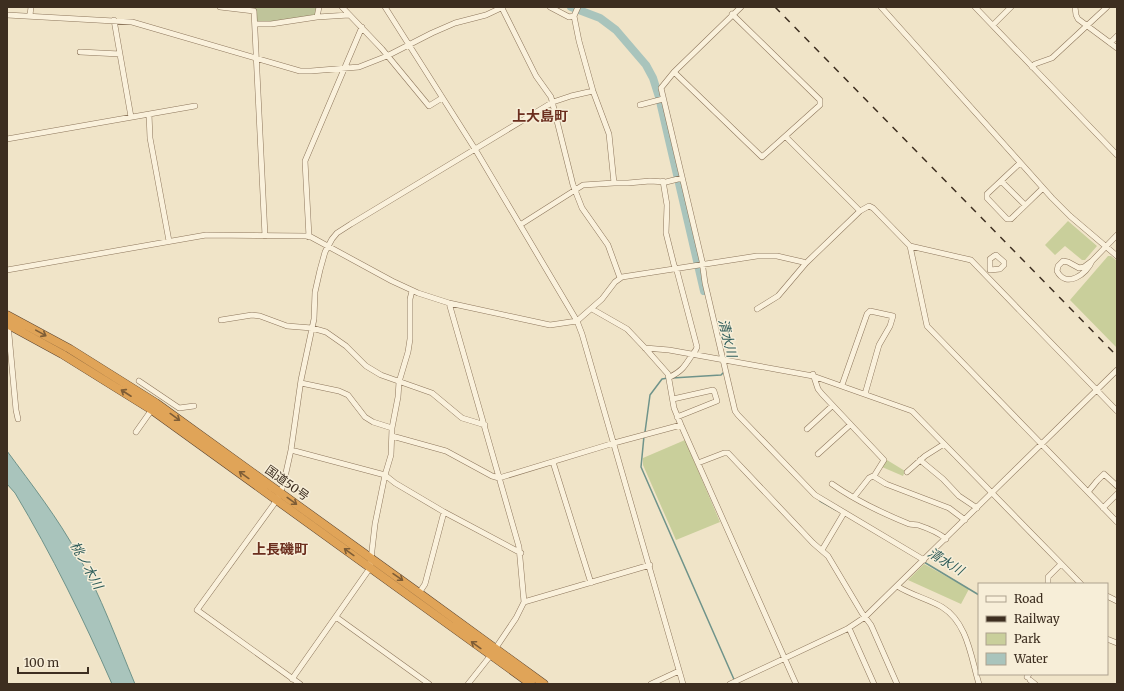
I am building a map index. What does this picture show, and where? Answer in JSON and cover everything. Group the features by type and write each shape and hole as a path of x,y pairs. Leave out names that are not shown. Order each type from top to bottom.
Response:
{"highway":[{"name":"国道50号","path":"7,315 76,353 156,403 279,496 370,568 493,652 544,684"},
{"name":"国道50号","path":"8,323 75,362 156,403"},
{"name":"国道50号","path":"279,496 419,592 531,684"}],"street":[{"path":"30,15 31,7"},
{"path":"220,7 254,11 265,236"},
{"path":"318,17 319,7"},
{"path":"342,7 362,27 429,106 442,98"},
{"path":"385,7 475,149 577,321 650,565 683,684"},
{"path":"7,15 30,15 132,22 300,71 311,71 358,67 387,56 455,23 486,15 503,7 536,76 549,93 575,190 582,208 608,245 620,278"},
{"path":"550,7 569,16 574,16"},
{"path":"578,7 574,16 582,55 610,138 614,183"},
{"path":"741,7 732,14 661,87 661,100 679,179 735,411 815,495 924,560"},
{"path":"881,7 1043,188 1070,216 1117,256"},
{"path":"975,7 1117,154"},
{"path":"993,25 1011,7"},
{"path":"1075,7 1077,17 1086,26 1117,48"},
{"path":"1032,67 1035,64 1052,58 1106,7"},
{"path":"674,72 762,158 820,105 820,100 732,14"},
{"path":"255,24 271,24 318,17 350,15"},
{"path":"114,20 132,117"},
{"path":"309,237 305,161 362,27"},
{"path":"1110,43 1117,36"},
{"path":"80,52 120,54"},
{"path":"300,684 197,610 279,496 291,450 301,383 314,319 314,292 328,246 337,234 552,102 593,91"},
{"path":"640,104 661,100"},
{"path":"7,139 195,106"},
{"path":"149,114 150,138 169,241"},
{"path":"786,137 860,211"},
{"path":"1020,163 987,194 987,198 1008,219 1012,219 1043,188"},
{"path":"520,225 582,186 679,179"},
{"path":"663,181 666,205 666,233 696,343 696,350 683,369 670,377"},
{"path":"1001,181 1025,205"},
{"path":"757,309 778,296 806,264 860,211 869,206 873,208 910,246 927,326 1117,522"},
{"path":"7,270 206,235 309,237 412,291 449,303 550,325 577,321 592,309 620,278 756,256 773,256 803,262 806,264"},
{"path":"1092,261 1084,274 1073,279 1065,278 1059,274 1058,266 1063,261 1079,268 1084,267 1092,261 1117,235"},
{"path":"910,246 971,260 1117,411"},
{"path":"986,274 990,270"},
{"path":"292,679 370,568 385,476 391,456 392,428 398,397 399,382 408,352 410,339 410,299 412,291"},
{"path":"449,303 521,553 524,602 516,618 493,652 468,684"},
{"path":"592,309 627,329 663,367 670,377 674,408 796,684"},
{"path":"842,386 867,314 870,310 893,316 890,326 879,345 865,394"},
{"path":"221,320 252,315 260,316 287,326 312,328 326,332 346,346 366,366 381,376 432,393 462,418 485,425"},
{"path":"8,323 18,419"},
{"path":"645,348 669,350 813,374 912,411 1080,583"},
{"path":"730,684 849,628 865,617 1117,370"},
{"path":"813,374 818,389 832,406 884,460 874,476 872,475 869,478 854,498"},
{"path":"139,380 156,403 179,408 194,406"},
{"path":"301,383 340,391 348,395 365,417 373,422 392,428"},
{"path":"673,399 713,390 717,401 678,417"},
{"path":"136,432 156,403"},
{"path":"807,429 832,406"},
{"path":"392,436 446,451 492,476 500,478 614,443 681,425"},
{"path":"818,454 850,425"},
{"path":"907,472 920,460 944,444"},
{"path":"291,450 385,476 444,512 521,553"},
{"path":"698,463 724,453 728,454 813,543 828,556 862,613 871,625 897,684"},
{"path":"920,460 959,496 977,508"},
{"path":"553,462 591,583"},
{"path":"1088,492 1104,474 1117,486"},
{"path":"874,476 884,483 949,508 965,520"},
{"path":"832,484 884,514 911,525 919,526 946,539"},
{"path":"1103,508 1117,494"},
{"path":"419,592 425,584 444,512"},
{"path":"822,550 844,513"},
{"path":"1048,583 1048,577 1061,564"},
{"path":"524,602 650,565"},
{"path":"897,586 942,608 957,620 964,632 979,684"},
{"path":"336,617 429,684"},
{"path":"849,628 874,684"},
{"path":"651,684 679,671"},
{"path":"1029,677 1035,684"}],"green space":[{"path":"255,7 317,7 315,16 272,23 257,23"},
{"path":"1068,221 1097,246 1085,260 1082,260 1065,246 1055,255 1045,245"},
{"path":"1108,256 1111,256 1117,261 1117,348 1070,300"},
{"path":"685,440 720,522 676,540 643,465 643,458"},
{"path":"887,460 905,471 903,476 882,467"},
{"path":"924,564 969,589 961,604 908,580"}],"water":[{"path":"7,451 53,515 78,555 101,602 135,684 112,684 90,635 54,563 29,516 15,493 7,484"}],"waterway":[{"name":"清水川","path":"571,7 600,18 616,30 646,65 653,78 659,97 704,291"},
{"path":"672,378 721,375 724,372"},
{"path":"645,432 650,395 662,379 668,378"},
{"path":"644,436 641,467 736,684"},
{"name":"清水川","path":"820,501 836,510"},
{"name":"清水川","path":"924,562 978,594"}],"railway":[{"path":"775,7 1117,356"}],"district":[{"name":"上大島町","path":"540,116"},
{"name":"上長磯町","path":"280,549"}],"water label":[{"name":"桃ノ木川","path":"87,565"}]}
